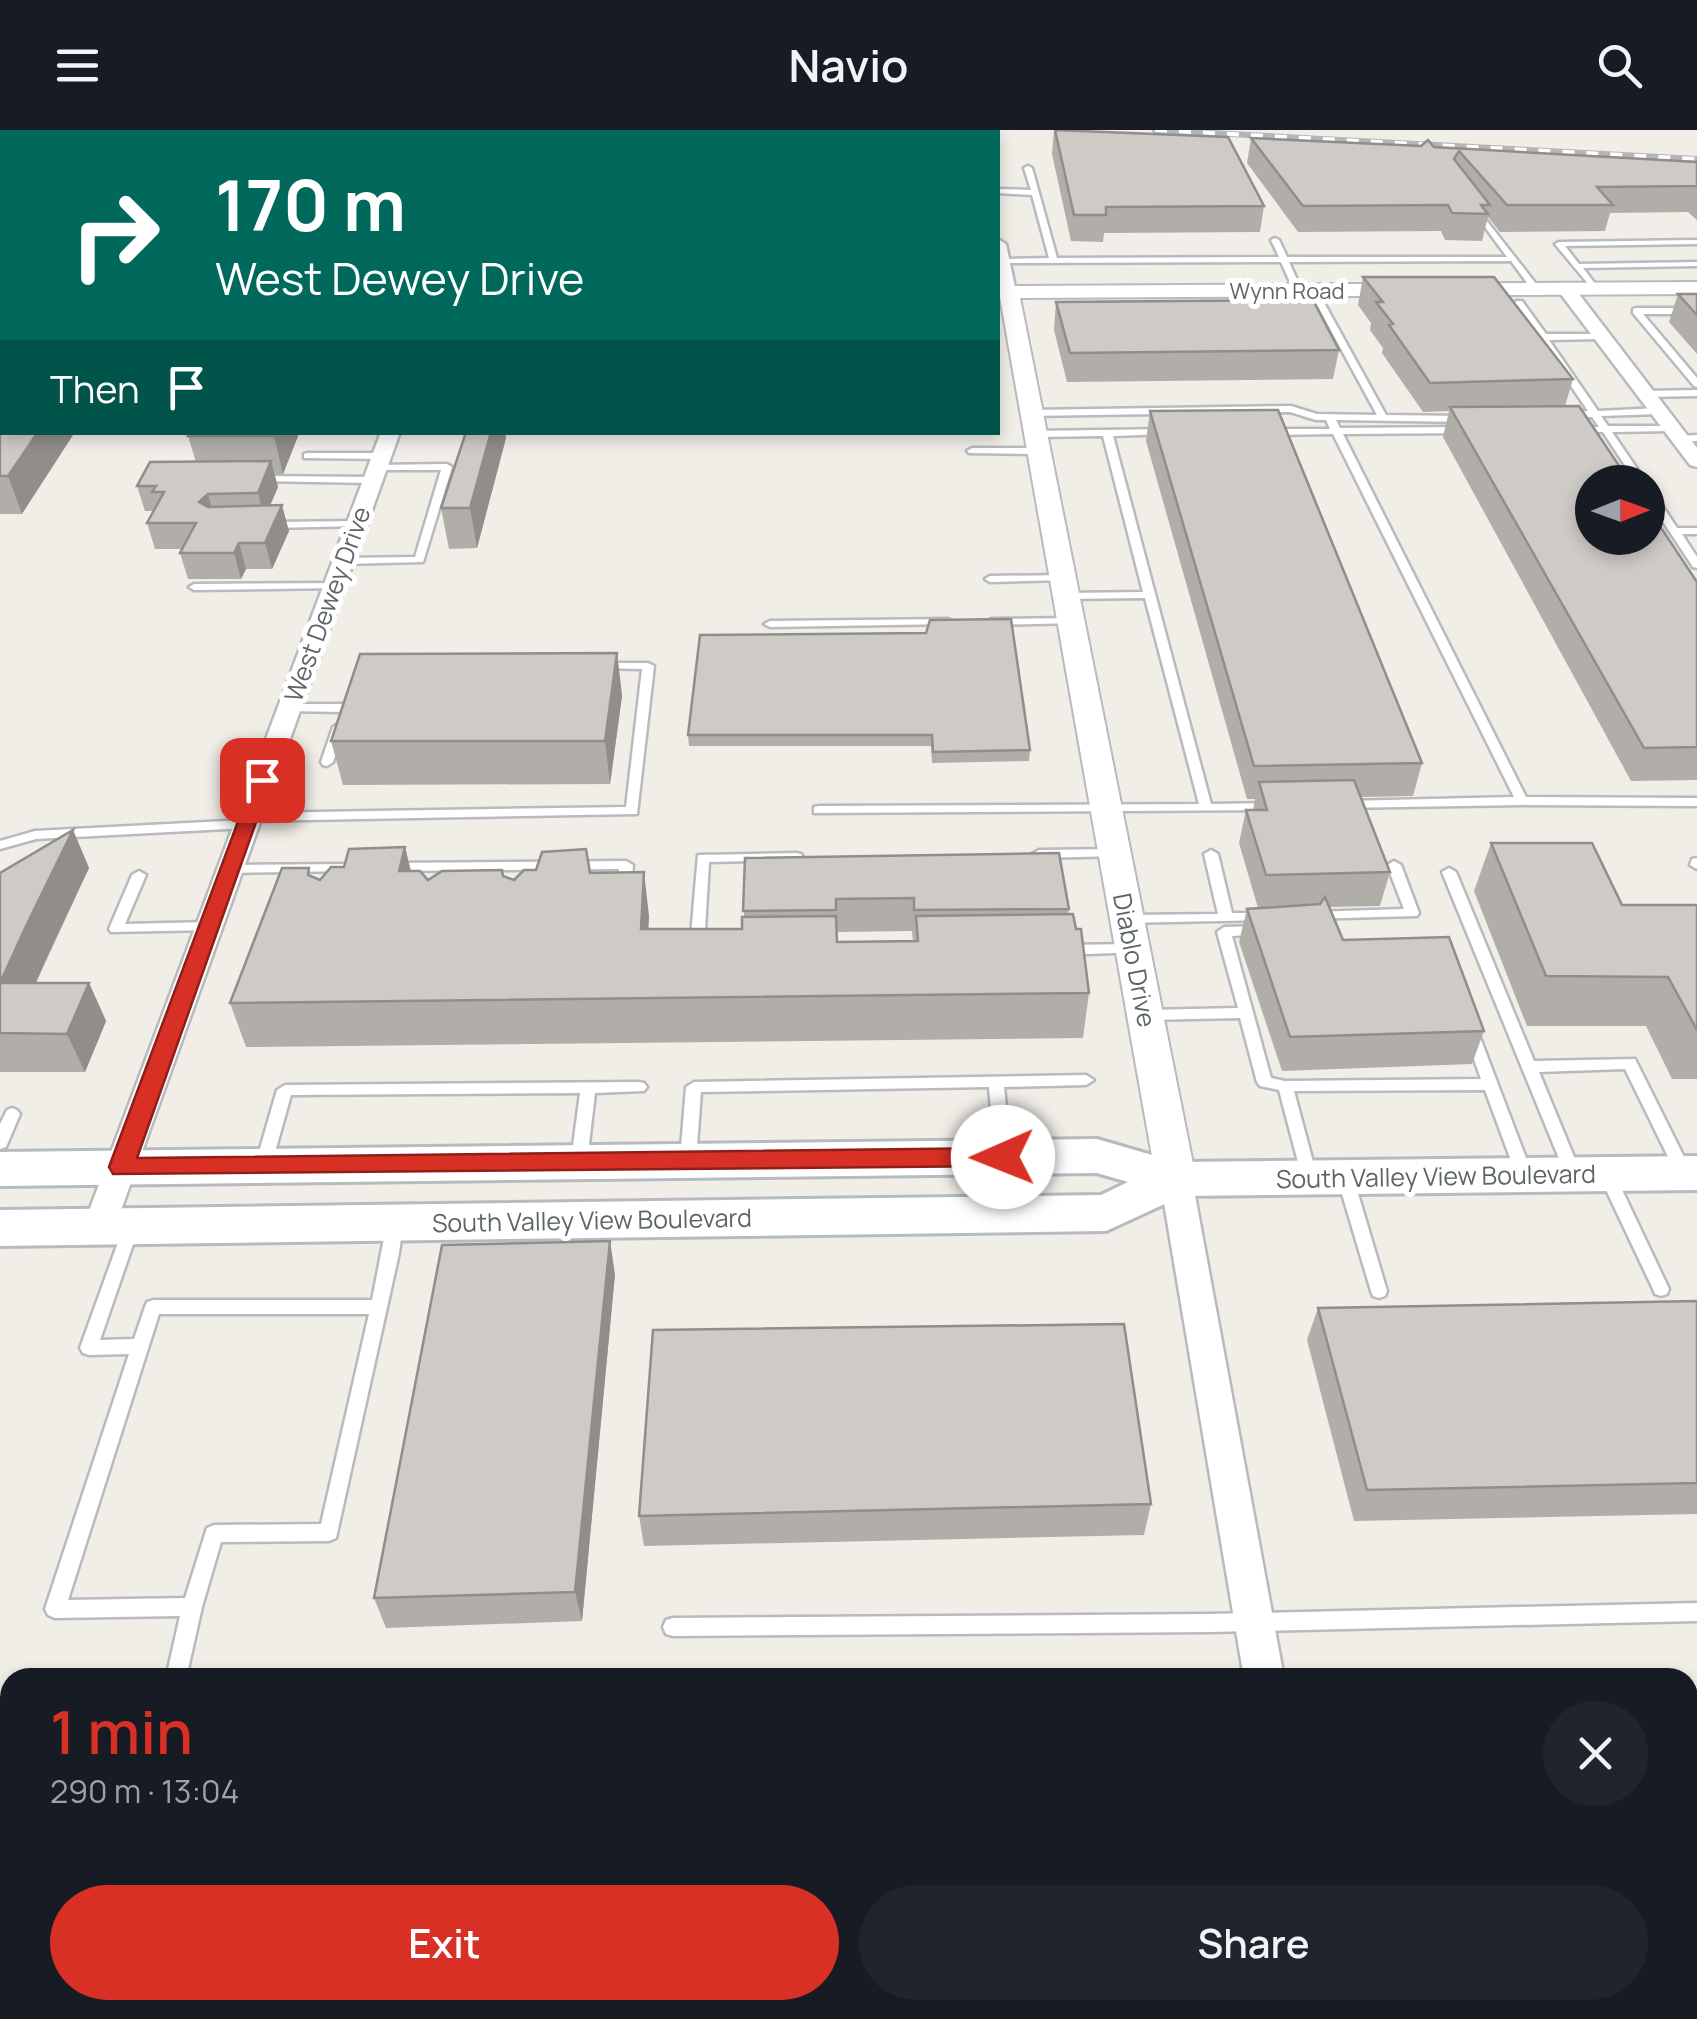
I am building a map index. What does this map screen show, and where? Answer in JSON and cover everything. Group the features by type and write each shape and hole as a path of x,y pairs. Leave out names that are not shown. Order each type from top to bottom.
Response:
{"main road":[{"name":"South Valley View Boulevard","path":"0,1168 1098,1156 1176,1179 1691,1173"},
{"name":"South Valley View Boulevard","path":"0,1228 1106,1213 1176,1179"}],"street":[{"name":"Diablo Drive","path":"1000,253 1003,292 1067,599 1146,1015 1262,1668"},
{"name":"Wynn Road","path":"1003,292 1133,296 1306,290 1527,296 1566,289 1697,288"},
{"path":"1566,289 1659,411 1683,435 1697,461"},
{"name":"West Dewey Drive","path":"115,1227 121,1167 381,459"}],"lane":[{"path":"1028,168 1054,261"},
{"path":"1000,191 1035,193"},
{"path":"1466,198 1512,259 1543,337 1630,465"},
{"path":"1275,240 1282,259 1306,290 1383,418"},
{"path":"1596,289 1559,244 1697,242"},
{"path":"1000,253 1054,261 1512,259"},
{"path":"1577,266 1697,264"},
{"path":"1697,311 1636,311 1697,384"},
{"path":"1543,337 1602,336"},
{"path":"1646,394 1697,393"},
{"path":"972,452 1033,433 1291,409 1330,418 1480,418"},
{"path":"1556,415 1659,411"},
{"path":"1330,418 1522,801"},
{"path":"1260,432 1471,430"},
{"path":"1567,430 1683,435"},
{"path":"1033,433 1183,432"},
{"path":"1106,433 1206,808"},
{"path":"194,587 338,574 419,560 447,467 307,456"},
{"path":"244,480 381,459"},
{"path":"1665,518 1697,565"},
{"path":"254,525 357,524"},
{"path":"1674,531 1697,530"},
{"path":"990,579 1067,599"},
{"path":"984,622 1067,599 1150,595"},
{"path":"770,624 964,622"},
{"path":"0,845 36,834 247,820 632,811 648,666 588,666"},
{"path":"289,708 347,701 328,762"},
{"path":"1324,806 1697,802"},
{"path":"819,810 1284,806"},
{"path":"1026,854 1115,853"},
{"path":"1210,854 1226,918"},
{"path":"716,953 696,953 703,858 817,856"},
{"path":"381,868 626,865 622,910"},
{"path":"1300,916 1412,914 1394,865"},
{"path":"526,883 528,866"},
{"path":"447,884 451,867"},
{"path":"230,869 344,874 364,868"},
{"path":"1448,872 1529,1067 1661,1289"},
{"path":"139,875 116,928 208,927"},
{"path":"1042,950 1226,918 1282,916"},
{"path":"1273,931 1224,932 1265,1082 1285,1086 1491,1084"},
{"path":"1146,1015 1246,1013"},
{"path":"1465,1016 1524,1175"},
{"path":"1529,1067 1630,1063 1691,1173"},
{"path":"688,1160 694,1087 1086,1080"},
{"path":"996,1082 1003,1157"},
{"path":"1285,1086 1379,1291"},
{"path":"579,1161 588,1087"},
{"path":"263,1166 285,1090 639,1087"},
{"path":"0,1142 12,1114"},
{"path":"178,1668 214,1534 329,1532 395,1223"},
{"path":"115,1227 89,1348 141,1346"},
{"path":"192,1607 55,1608 153,1307 377,1307"},
{"path":"673,1627 1254,1622 1697,1612"}],"building":[{"path":"1055,130 1228,137 1264,206 1106,207 1106,215 1074,215"},
{"path":"1251,138 1421,146 1428,140 1434,147 1697,162 1697,186 1597,187 1613,205 1507,205 1459,151 1454,159 1490,205 1481,205 1488,214 1452,213 1448,205 1303,206"},
{"path":"1363,277 1494,277 1573,379 1430,383 1389,325 1393,324 1376,302 1383,302"},
{"path":"1678,294 1697,294 1697,315"},
{"path":"1313,300 1339,350 1070,353 1056,302"},
{"path":"1579,406 1619,465 1575,465 1575,555 1665,555 1665,534 1697,582 1697,747 1644,748 1450,407"},
{"path":"1278,410 1422,763 1254,766 1150,411"},
{"path":"0,435 36,435 8,476 0,476"},
{"path":"188,435 274,435 274,436"},
{"path":"465,435 490,435 470,508 441,508"},
{"path":"271,461 258,493 208,494 199,502 208,507 282,505 265,543 239,543 234,553 180,553 196,523 147,523 164,492 152,492 156,486 137,486 150,462"},
{"path":"1011,619 1030,750 933,752 932,735 688,735 700,635 926,633 930,620"},
{"path":"617,653 605,741 331,741 360,654"},
{"path":"1354,780 1390,872 1266,875 1246,810 1267,810 1259,782"},
{"path":"73,830 28,922 0,983 0,873"},
{"path":"1491,843 1592,843 1622,905 1697,905 1697,1030 1668,977 1546,976"},
{"path":"405,847 399,871 420,871 428,880 442,871 502,870 503,876 514,880 524,870 536,870 542,852 586,849 590,873 644,872 641,929 742,929 742,917 836,916 837,942 918,941 916,916 1073,914 1076,929 1081,929 1089,993 230,1003 282,868 309,868 308,875 320,880 331,867 344,867 349,849"},
{"path":"1059,853 1069,909 914,910 914,898 836,899 836,910 743,911 745,858"},
{"path":"1325,897 1343,940 1449,937 1484,1031 1290,1037 1247,909 1320,904"},
{"path":"0,983 89,983 67,1034 0,1033"},
{"path":"610,1241 575,1592 374,1598 442,1245"},
{"path":"1697,1301 1697,1483 1367,1490 1318,1308"},
{"path":"1124,1324 1151,1504 639,1516 653,1330"}],"railway":[{"path":"1155,130 1697,159"}],"route":[{"path":"262,780 121,1167 1003,1157"}]}
